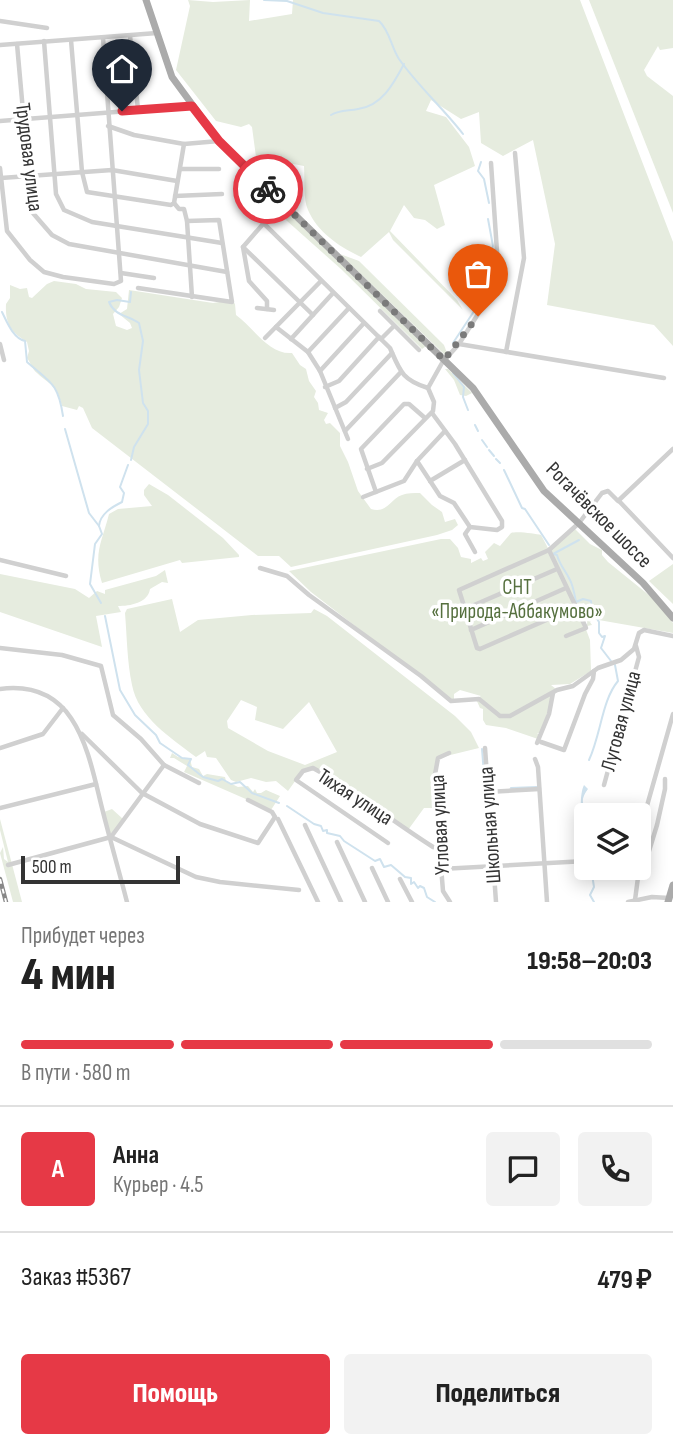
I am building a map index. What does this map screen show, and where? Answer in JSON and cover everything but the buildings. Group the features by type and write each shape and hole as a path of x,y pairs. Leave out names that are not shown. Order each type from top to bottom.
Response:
{"main road":[{"name":"Рогачёвское шоссе","path":"146,0 172,77 219,141 480,395 536,482 673,614"},
{"path":"643,583 673,614"},
{"path":"669,900 673,885"}],"street":[{"path":"0,21 47,28"},
{"path":"0,46 157,33"},
{"path":"130,36 138,109"},
{"path":"0,168 2,216 7,231 30,260 44,272 63,277 114,284 121,281 103,37"},
{"path":"71,40 82,172 87,192 173,204 178,209 184,209 192,297"},
{"path":"44,41 56,194 64,209 92,222 222,243"},
{"name":"Трудовая улица","path":"17,44 32,212 52,235 69,244 228,272"},
{"path":"0,121 192,106"},
{"path":"108,126 134,135 184,144 219,141"},
{"path":"173,204 184,144"},
{"path":"506,352 524,258 515,153"},
{"path":"428,388 444,360 458,344 499,281 491,163"},
{"path":"181,169 219,169"},
{"path":"0,178 112,170 177,181"},
{"path":"257,179 236,197 380,338 392,352 400,373 428,388 434,402 432,413 382,463 368,469"},
{"path":"175,196 222,194"},
{"path":"138,288 232,302 219,220 187,222"},
{"path":"243,247 264,224"},
{"path":"243,247 313,315"},
{"path":"243,247 249,281 267,300 267,309"},
{"path":"121,273 154,278"},
{"path":"265,338 321,281"},
{"path":"291,339 334,293"},
{"path":"257,308 274,310"},
{"path":"308,352 349,308"},
{"path":"380,311 419,350"},
{"path":"320,371 365,323"},
{"path":"326,387 339,380 394,326"},
{"path":"276,327 308,352 320,371 348,439"},
{"path":"0,344 4,360"},
{"path":"458,344 664,378"},
{"path":"335,408 346,402 392,352"},
{"path":"345,431 400,373"},
{"path":"376,492 362,449 404,404 409,404 425,418"},
{"path":"416,461 440,496 454,503 470,527 497,530 503,524 432,413"},
{"path":"363,497 404,481 416,461 445,431"},
{"path":"618,500 673,449"},
{"path":"430,481 464,460"},
{"path":"576,607 480,649 477,648 459,590 549,550 579,523 604,492 610,492 673,558"},
{"path":"470,527 466,534 475,552"},
{"path":"549,550 586,628 566,636"},
{"path":"0,560 66,576"},
{"path":"260,568 288,576 309,595 451,701 479,699 500,716 510,716 553,692 573,686 596,670 621,660 636,646 639,633 644,630 673,636"},
{"path":"465,610 556,569"},
{"path":"471,630 566,588"},
{"name":"Луговая улица","path":"604,785 639,657 636,646"},
{"path":"0,648 62,655 101,666 113,715 164,765 199,783"},
{"path":"553,692 539,742 564,750 584,694 596,670"},
{"path":"0,689 33,690 63,708 82,734 142,793 200,824 258,843 275,817 272,812 248,800"},
{"path":"0,748 43,734 63,708"},
{"path":"648,803 673,713"},
{"path":"82,734 127,902"},
{"name":"Школьная улица","path":"485,748 496,902"},
{"name":"Угловая улица","path":"449,753 438,758 434,780 443,891 450,902"},
{"path":"535,759 547,902"},
{"path":"8,865 110,837 164,765"},
{"name":"Тихая улица","path":"388,843 296,780 303,771 313,768 343,785 408,831 439,848"},
{"path":"638,900 639,870 646,859 657,825 666,789 665,779"},
{"path":"0,808 96,784"},
{"path":"487,792 539,789"},
{"path":"278,819 318,902"},
{"path":"305,825 341,902"},
{"path":"110,837 196,877 220,883 299,890"},
{"path":"337,842 365,902"},
{"path":"441,869 574,861"},
{"path":"372,868 388,902"},
{"path":"400,879 412,902"},
{"path":"628,902 669,900"}],"green space":[{"path":"188,0 250,0 249,21 292,14 293,0 580,0 673,242 673,346 654,325 547,305 555,244 533,140 503,156 481,143 479,112 461,119 431,100 426,111 446,117 469,147 475,166 434,185 445,225 437,229 425,220 414,218 404,205 390,231 457,300 463,310 393,240 389,232 361,257 338,244 318,226 308,210 304,166 256,157 252,127 249,124 241,127 216,121 176,70 190,6"},
{"path":"589,0 673,0 673,48 660,50 658,46 644,70 647,76 673,96 673,213"},
{"path":"271,196 426,346 422,349 341,269 268,204 267,200"},
{"path":"340,254 359,261 444,345 447,353 444,354"},
{"path":"54,281 76,284 86,289 116,292 122,298 113,314 116,326 127,330 132,328 130,323 119,314 127,309 129,290 213,303 232,300 236,315 276,350 292,353 306,369 309,381 316,391 314,397 319,410 328,413 324,420 326,424 330,423 340,433 340,446 358,491 371,509 385,508 404,494 420,493 442,512 445,522 455,519 458,525 437,535 291,567 279,556 258,556 92,428 83,408 79,406 77,410 62,406 53,386 34,370 27,358 27,342 13,331 8,322 6,304 10,298 10,285 20,289 27,288 29,297 32,298"},
{"path":"445,369 472,393 460,395 454,380"},
{"path":"149,484 168,495 223,538 239,557 182,563 180,560 102,583 98,555 109,514 118,509 152,506 144,495"},
{"name":"СНТ «Природа-Аббакумово»","path":"574,528 590,544 602,550 602,555 608,562 655,600 673,623 673,633 593,619 590,622 592,625 587,626 588,610 584,603 576,603 590,640 591,671 570,684 551,685 556,689 540,733 537,733 540,735 538,739 506,728 486,725 483,709 476,699 481,696 460,690 454,694 454,699 450,699 311,592 289,571 441,539 450,539 458,548 461,557 471,559 471,563 481,558 483,561 488,559 485,552 494,543 500,546 511,533 541,535 548,548"},
{"path":"673,564 673,604 649,581"},
{"path":"165,570 168,583 162,582 150,589 142,601 118,606 121,612 96,616 102,647 0,612 0,574 75,589 89,598 97,591 105,594 105,590 156,576"},
{"path":"172,599 180,632 198,620 311,613 314,609 327,616 455,716 471,732 479,748 438,758 433,778 435,808 424,808 408,830 313,767 303,770 288,791 276,781 266,782 251,778 236,782 231,780 216,758 207,757 205,751 196,757 157,726 141,707 135,697 130,676 125,613 127,609","holes":["241,700 257,707 255,720 283,729 309,702 337,752 305,765 268,751 228,728 227,721"]},
{"path":"172,753 190,759 192,767 199,769 203,776 207,774 225,777 226,781 238,787 248,786 253,792 255,789 257,793 266,790 280,796 271,810 184,772 187,766 170,758"},
{"path":"112,809 123,819 110,835 104,812"},
{"path":"0,819 22,902 13,902 0,853 3,847 4,859 8,862"}],"water":[{"path":"584,785 588,789 583,803 581,803"}],"waterway":[{"path":"264,0 287,1 323,13 379,21 386,29 399,59 463,134"},
{"path":"331,115 374,103 391,86 404,64"},
{"path":"481,162 478,171 484,179 489,203"},
{"path":"453,343 492,284 493,246 488,219"},
{"path":"131,292 130,302 109,302 118,313 139,323 143,341 139,370 143,403 148,411 148,424 134,447 131,460"},
{"path":"2,312 14,333 25,341 27,362 56,390 63,416"},
{"path":"453,373 464,387 463,397 468,410"},
{"path":"475,425 478,431"},
{"path":"65,429 89,513 102,534 95,544 90,584 101,603"},
{"path":"482,440 487,447"},
{"path":"489,450 494,456"},
{"path":"496,459 500,463"},
{"path":"99,526 104,514 122,502 124,493 120,487 128,465"},
{"path":"504,470 522,508 549,545"},
{"path":"553,554 579,540"},
{"path":"553,554 557,555 571,582 576,602 583,599 591,601 592,611 599,622 599,633 602,637 605,636 601,648 611,661"},
{"path":"105,616 120,690 135,715 156,735 160,743 182,758 191,759 188,765 203,777 218,781 222,779 231,784 240,782 252,793 279,803"},
{"path":"589,760 608,698 618,681 615,665"},
{"path":"482,749 491,863"},
{"path":"511,788 537,787"},
{"path":"287,806 321,826 323,831 340,836 375,861 380,859 384,867 391,865 405,877 411,878 411,884 414,882 418,888 424,888 427,897 435,902"},
{"path":"593,880 594,887 590,895 594,902"}],"railway":[{"path":"0,879 6,902"}],"way so far":[{"path":"268,189 444,360 478,316"}],"route":[{"path":"122,111 192,106 219,141 268,189"}]}
